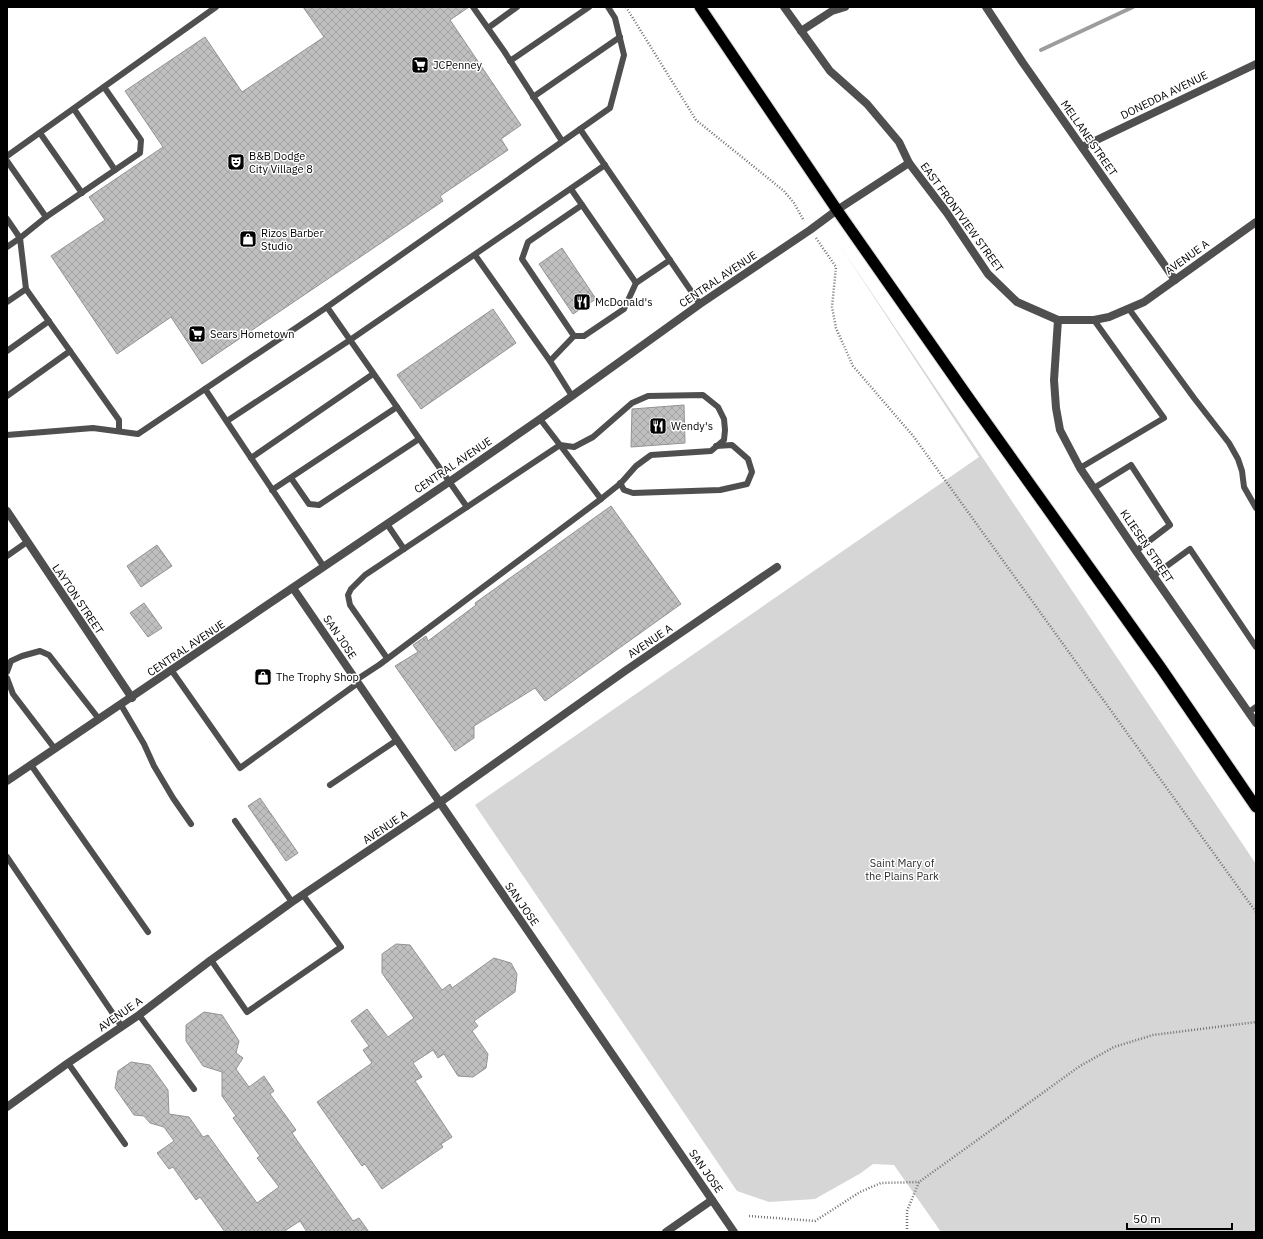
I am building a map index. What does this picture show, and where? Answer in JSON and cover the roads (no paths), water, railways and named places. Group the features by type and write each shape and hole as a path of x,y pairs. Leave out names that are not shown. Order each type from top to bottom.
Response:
{"highway":[{"path":"700,7 837,210 1161,668 1256,807"}],"street":[{"name":"EAST FRONTVIEW STREET","path":"784,7 830,71 867,104 898,142 909,163 947,213 988,274 1017,302 1058,320 1094,320 1109,317 1130,309"},
{"path":"801,31 832,11 844,7"},
{"name":"MELLANE STREET","path":"986,7 1023,63 1174,280"},
{"name":"DONEDDA AVENUE","path":"1082,147 1256,64"},
{"name":"CENTRAL AVENUE","path":"7,781 132,698 449,482 540,419 700,304 810,230 837,210 909,163"},
{"name":"AVENUE A","path":"1130,309 1144,302 1256,222"},
{"name":"KLIESEN STREET","path":"1058,320 1054,380 1056,408 1060,430 1080,468 1153,576 1252,710 1256,723"},
{"name":"LAYTON STREET","path":"7,512 132,698"},
{"name":"AVENUE A","path":"7,1107 68,1063 139,1015 210,960 292,902 439,803 625,671 777,567"},
{"name":"SAN JOSE","path":"293,588 734,1232"},
{"path":"666,1232 712,1200"}],"lane":[{"path":"7,156 216,7"},
{"path":"473,7 562,141"},
{"path":"488,28 517,7"},
{"path":"510,61 589,7"},
{"path":"7,435 92,428 138,434 327,307 610,108 624,55 615,18 608,7"},
{"path":"533,97 620,37"},
{"path":"7,247 46,217 140,153 141,140 104,87"},
{"path":"74,109 115,170"},
{"path":"580,128 700,304"},
{"path":"40,133 82,193"},
{"path":"7,160 46,217"},
{"path":"227,421 350,340 605,165"},
{"path":"571,189 636,283"},
{"path":"574,336 522,259 528,242 582,205"},
{"path":"7,219 20,238 26,289 119,420 119,431"},
{"path":"475,255 550,361 572,396"},
{"path":"550,361 574,336 584,336 624,309 636,283 670,260"},
{"path":"7,302 26,289"},
{"path":"327,307 467,507"},
{"path":"1130,309 1194,398 1229,443 1238,459 1242,471 1244,487 1256,508"},
{"path":"1080,468 1164,418 1094,320"},
{"path":"7,351 49,321"},
{"path":"7,396 70,351"},
{"path":"251,458 374,374"},
{"path":"205,389 324,567"},
{"path":"172,670 240,768 601,499 620,483 636,466 651,455 711,451 724,440 724,419 718,407 703,395 648,396 632,403 593,437 574,447 560,445 366,575 351,589 348,595 350,605 387,658"},
{"path":"272,490 397,407"},
{"path":"540,419 601,499"},
{"path":"291,478 309,504 319,505 419,439"},
{"path":"620,483 624,490 633,493 720,490 747,484 752,472 748,459 732,445 716,446"},
{"path":"1094,488 1131,465 1170,525 1136,551"},
{"path":"387,524 404,549"},
{"path":"7,556 27,542"},
{"path":"1153,576 1190,549 1256,647"},
{"path":"7,672 11,661 22,656 40,651 49,655 99,719"},
{"path":"7,678 13,694 55,749"},
{"path":"121,705 144,744 157,773 191,824"},
{"path":"330,785 397,740"},
{"path":"31,765 148,932"},
{"path":"235,821 292,902"},
{"path":"7,857 122,1027"},
{"path":"210,960 247,1012 341,946 304,895"},
{"path":"139,1015 194,1089"},
{"path":"68,1063 125,1144"}],"waterway":[{"path":"1041,50 1133,7"}],"place":[{"name":"JCPenney","path":"420,65"},
{"name":"B&B Dodge City Village 8","path":"236,162"},
{"name":"Rizos Barber Studio","path":"248,239"},
{"name":"McDonald's","path":"582,302"},
{"name":"Sears Hometown","path":"197,334"},
{"name":"Wendy's","path":"658,426"},
{"name":"The Trophy Shop","path":"263,677"}],"park label":[{"name":"Saint Mary of the Plains Park","path":"902,869"}]}
